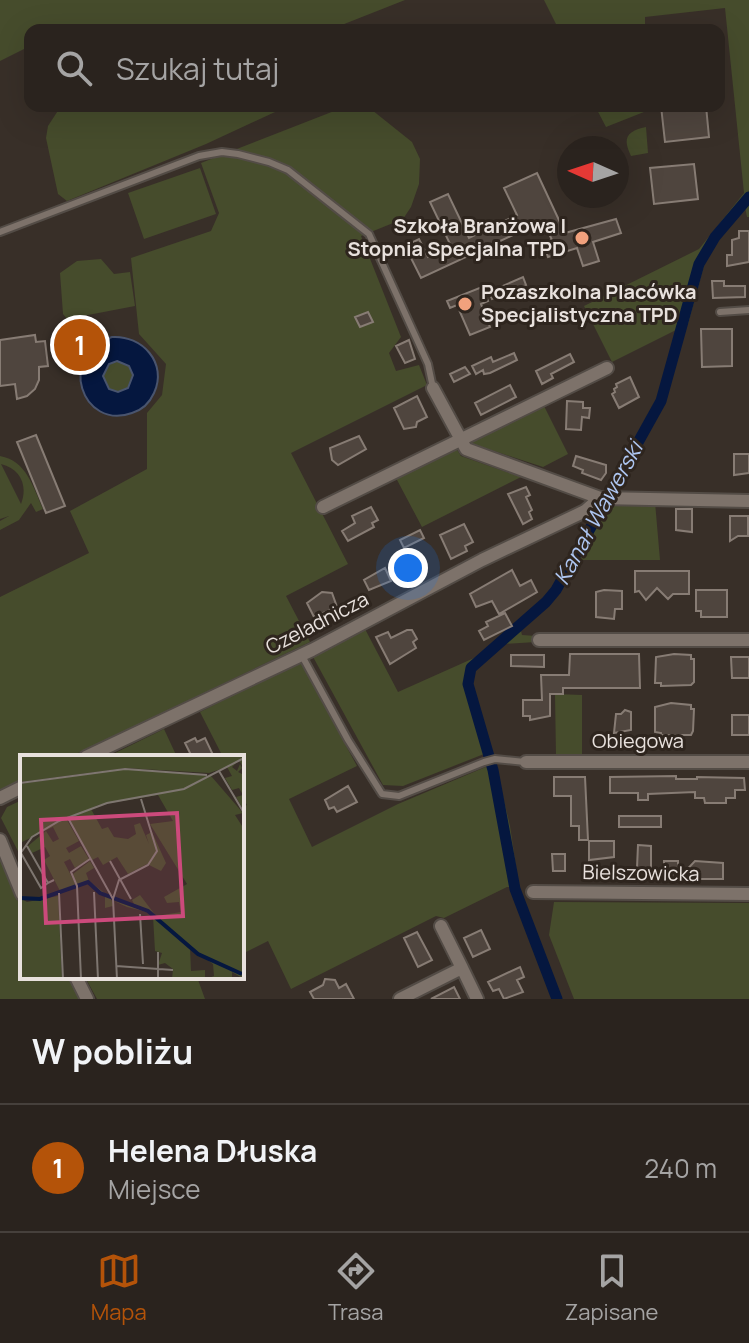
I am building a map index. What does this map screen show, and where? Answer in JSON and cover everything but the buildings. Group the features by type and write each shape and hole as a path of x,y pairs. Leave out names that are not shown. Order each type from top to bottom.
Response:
{"street":[{"path":"323,507 607,368"},
{"path":"433,388 466,449 605,498 749,501"},
{"name":"Czeladnicza","path":"90,755 301,654 482,560 585,511 605,498"},
{"path":"539,640 749,640"},
{"name":"Obiegowa","path":"526,762 749,762"},
{"path":"0,798 20,788"},
{"path":"0,840 20,889"},
{"name":"Bielszowicka","path":"533,892 749,894"},
{"path":"441,926 477,999"},
{"path":"400,999 462,968"},
{"path":"77,979 87,999"}],"lane":[{"path":"0,232 199,156 222,152 269,162 306,182 369,234 428,364 433,388"},
{"path":"720,312 749,310"},
{"path":"301,654 382,794 399,796 495,759 526,762"}],"green space":[{"path":"0,0 405,0 344,24 24,24 24,49 0,61"},
{"path":"544,0 749,0 749,217 745,207 723,230 706,259 688,324 612,362 584,306 699,249 744,193 725,8 645,17 645,24 556,24"},
{"path":"57,112 275,112 67,201 58,194 46,138 48,126"},
{"path":"332,112 374,112 412,142 420,159 419,184 411,207 403,219 361,236 401,337 389,353 396,371 419,365 427,385 291,453 348,564 286,596 310,642 74,755 20,755 20,781 0,790 0,597 89,553 70,511 147,469 147,413 162,395 166,364 139,334 131,258 211,231 219,213 201,163"},
{"path":"598,112 644,112 606,127"},
{"path":"646,127 648,153 631,156 628,136"},
{"path":"200,168 216,214 144,239 128,193"},
{"path":"101,259 114,274 130,272 135,306 67,319 63,314 60,273 77,261"},
{"path":"685,332 664,405 614,493 606,490 658,396 675,337"},
{"path":"118,362 129,366 133,377 129,388 118,392 107,388 103,377 107,366"},
{"path":"543,404 568,454 543,467 473,444 471,440"},
{"path":"456,448 461,456 521,477 422,527 396,478"},
{"path":"0,456 23,469 43,509 36,512 31,503 19,520 0,530 0,521 9,516 0,519","holes":["1,464 8,466 21,479 24,491 21,504"]},
{"path":"609,502 655,502 660,560 579,560 549,605 521,631 522,635 536,636 536,642 503,644 473,673 473,689 493,756 486,758 484,754 403,786 383,785 312,655 365,629 398,692 483,654 553,588 594,514 605,509"},
{"path":"300,661 357,766 289,799 312,847 398,804 495,763 510,826 519,887 507,887 444,918 436,916 291,989 268,941 244,953 244,807 247,805 244,800 244,755 222,755 200,712"},
{"path":"555,694 582,695 582,756 556,756"},
{"path":"164,729 176,755 111,755"},
{"path":"20,801 20,855 1,818 7,807"},
{"path":"0,856 20,906 20,979 70,979 82,999 0,999"},
{"path":"554,902 749,903 749,999 574,999 549,935"},
{"path":"86,979 198,979 205,999 97,999"}],"water":[{"path":"112,337 123,338 150,353 158,371 157,382 152,396 142,408 114,416 100,411 89,402 82,388 81,374 84,359 95,346","holes":["117,361 129,366 133,375 128,388 118,392 109,389 103,376 109,364"]}],"waterway":[{"name":"Kanał Wawerski","path":"557,999 515,889 493,770 468,684 471,668 556,590 661,401 699,264 715,237 749,197"}],"place":[{"name":"Szkoła Branżowa I Stopnia Specjalna TPD","path":"582,238"},
{"name":"Pozaszkolna Placówka Specjalistyczna TPD","path":"465,304"},
{"name":"Helena Dłuska","path":"80,345"}]}
